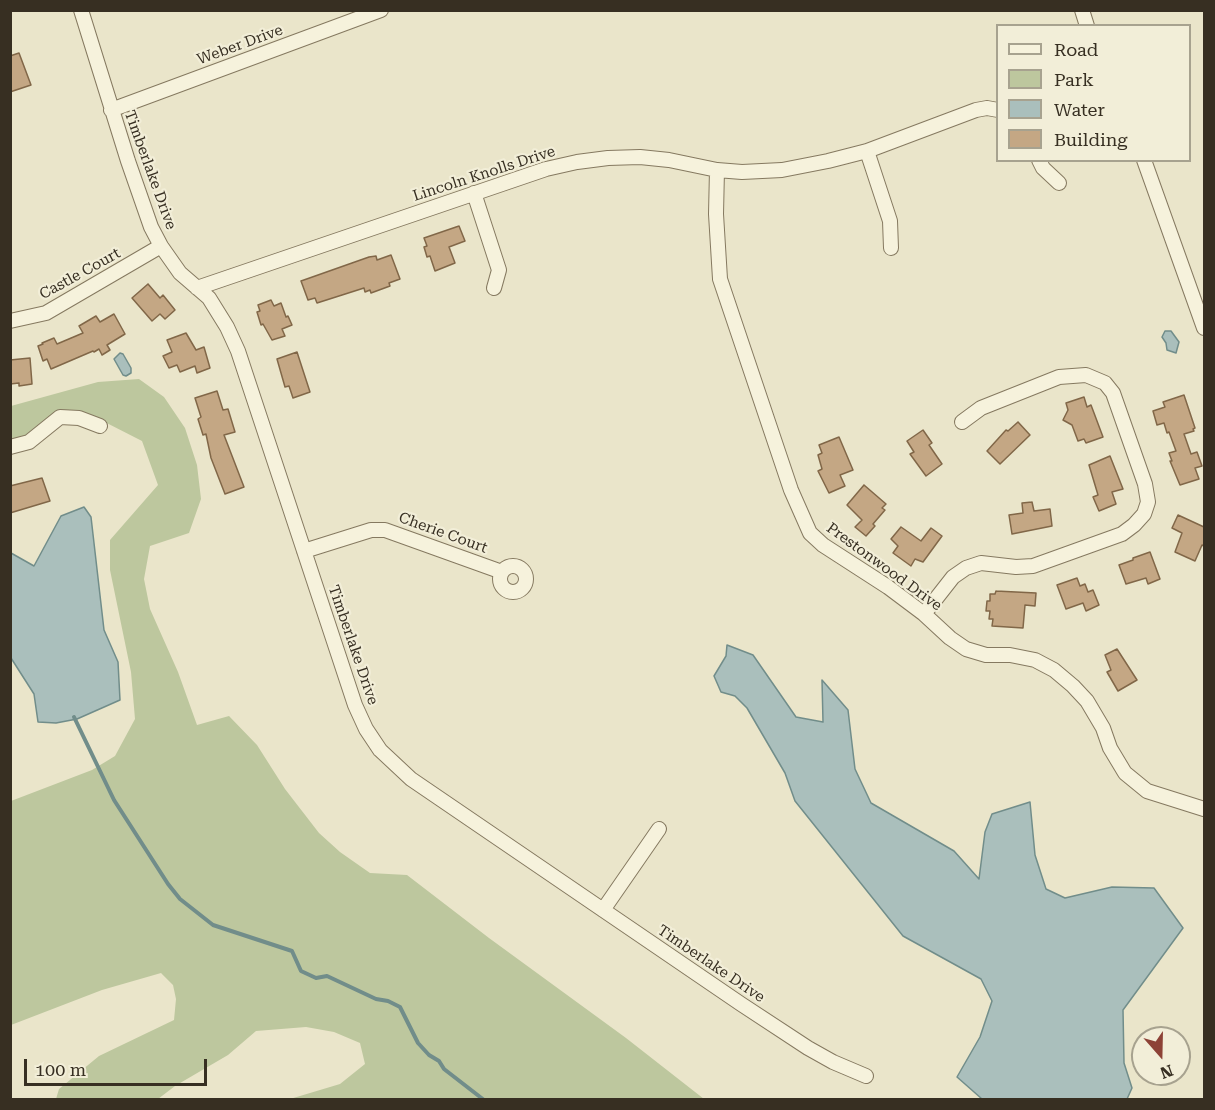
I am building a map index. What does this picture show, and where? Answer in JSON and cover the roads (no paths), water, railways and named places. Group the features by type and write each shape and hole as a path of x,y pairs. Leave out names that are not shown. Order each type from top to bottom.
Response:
{"street":[{"name":"Timberlake Drive","path":"81,10 111,110 151,227 180,273 209,298 227,327 238,351 355,705 366,729 380,750 411,779 808,1048 866,1076"},
{"name":"Weber Drive","path":"111,110 381,10"},
{"name":"Lincoln Knolls Drive","path":"197,288 546,169 577,162 640,157 669,160 717,170 782,170 867,151 976,110 996,110"},
{"path":"867,151 890,221 891,248"},
{"path":"1040,162 1043,168 1059,183"},
{"path":"1145,162 1204,328"},
{"name":"Prestonwood Drive","path":"717,170 716,214 720,279 791,490 810,533 822,545 888,587 966,649 986,655 1010,655 1035,660 1054,669 1087,701 1125,773 1147,791 1204,809"},
{"path":"474,193 499,270 494,288"},
{"name":"Castle Court","path":"10,321 46,313 161,246"},
{"path":"924,614 947,584 966,568 981,563 1016,567 1033,566 1122,534 1144,514 1148,502 1145,484 1113,393 1105,383 1086,375 1059,377 981,408 962,422"},
{"path":"10,447 28,442 60,417 79,418 100,426"},
{"name":"Cherie Court","path":"304,551 371,530 385,530 502,572"},
{"path":"603,910 659,829"}],"water":[{"path":"1165,331 1171,331 1179,342 1176,353 1167,350 1162,337"},
{"path":"120,353 123,354 131,368 131,373 126,376 123,375 114,359"},
{"path":"84,507 91,517 104,630 118,662 120,700 77,719 56,723 38,722 34,694 11,658 11,553 34,566 61,516"},
{"path":"727,645 753,655 796,717 823,722 822,680 848,710 855,769 871,803 954,851 979,879 985,832 992,814 1030,802 1035,855 1046,889 1065,898 1112,887 1154,888 1183,928 1123,1010 1124,1063 1132,1088 1127,1099 982,1099 957,1077 980,1037 992,1001 981,979 903,936 795,801 785,773 747,708 735,696 721,692 714,676 726,656"}],"waterway":[{"path":"74,717 114,800 180,899 213,925 292,951 301,971 316,978 327,976 376,999 388,1001 400,1007 418,1043 429,1055 439,1061 444,1069 484,1100"}]}
